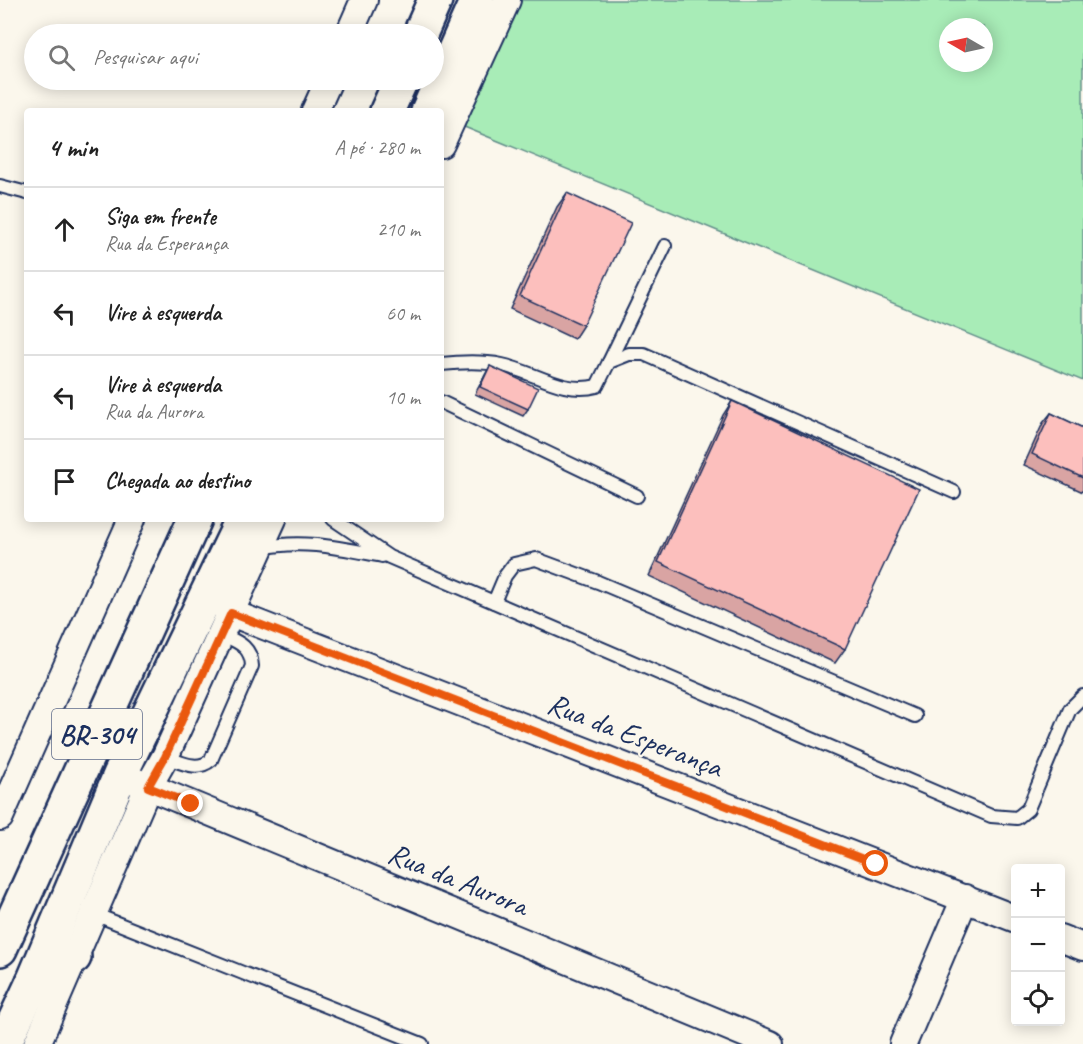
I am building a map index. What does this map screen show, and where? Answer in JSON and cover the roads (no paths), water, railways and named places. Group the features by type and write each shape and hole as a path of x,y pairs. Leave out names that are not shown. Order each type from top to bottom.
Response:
{"highway":[{"path":"424,24 435,0"},
{"path":"444,75 477,0"},
{"path":"388,108 396,90"},
{"path":"429,108 437,90"},
{"name":"BR-304","path":"0,949 194,522"},
{"path":"226,623 246,535"},
{"name":"BR-304","path":"4,1044 134,781 246,535"},
{"path":"33,982 74,957"}],"street":[{"path":"353,24 364,0"},
{"path":"444,137 507,0"},
{"path":"316,108 324,90"},
{"path":"0,817 131,522"},
{"path":"246,535 268,522"},
{"path":"37,1044 94,914 134,781 165,757 226,623"},
{"name":"Rua da Esperança","path":"226,623 1014,918"},
{"name":"Rua da Aurora","path":"134,781 770,1044"},
{"path":"903,1044 965,898"},
{"path":"1065,940 1083,947"}],"lane":[{"path":"0,186 24,192"},
{"path":"444,364 463,362 502,365 565,387 583,390 597,386 665,246"},
{"path":"609,362 629,354 644,354 657,358 954,492"},
{"path":"444,403 637,496"},
{"path":"337,522 389,557 991,816 1004,819 1017,818 1028,809 1070,709 1083,696"},
{"path":"246,535 281,543 307,543 389,557"},
{"path":"494,602 505,576 514,564 536,559 598,582 915,716"},
{"path":"165,757 193,766 204,766 211,760 252,666 252,655 226,623"},
{"path":"94,914 422,1044"}]}
